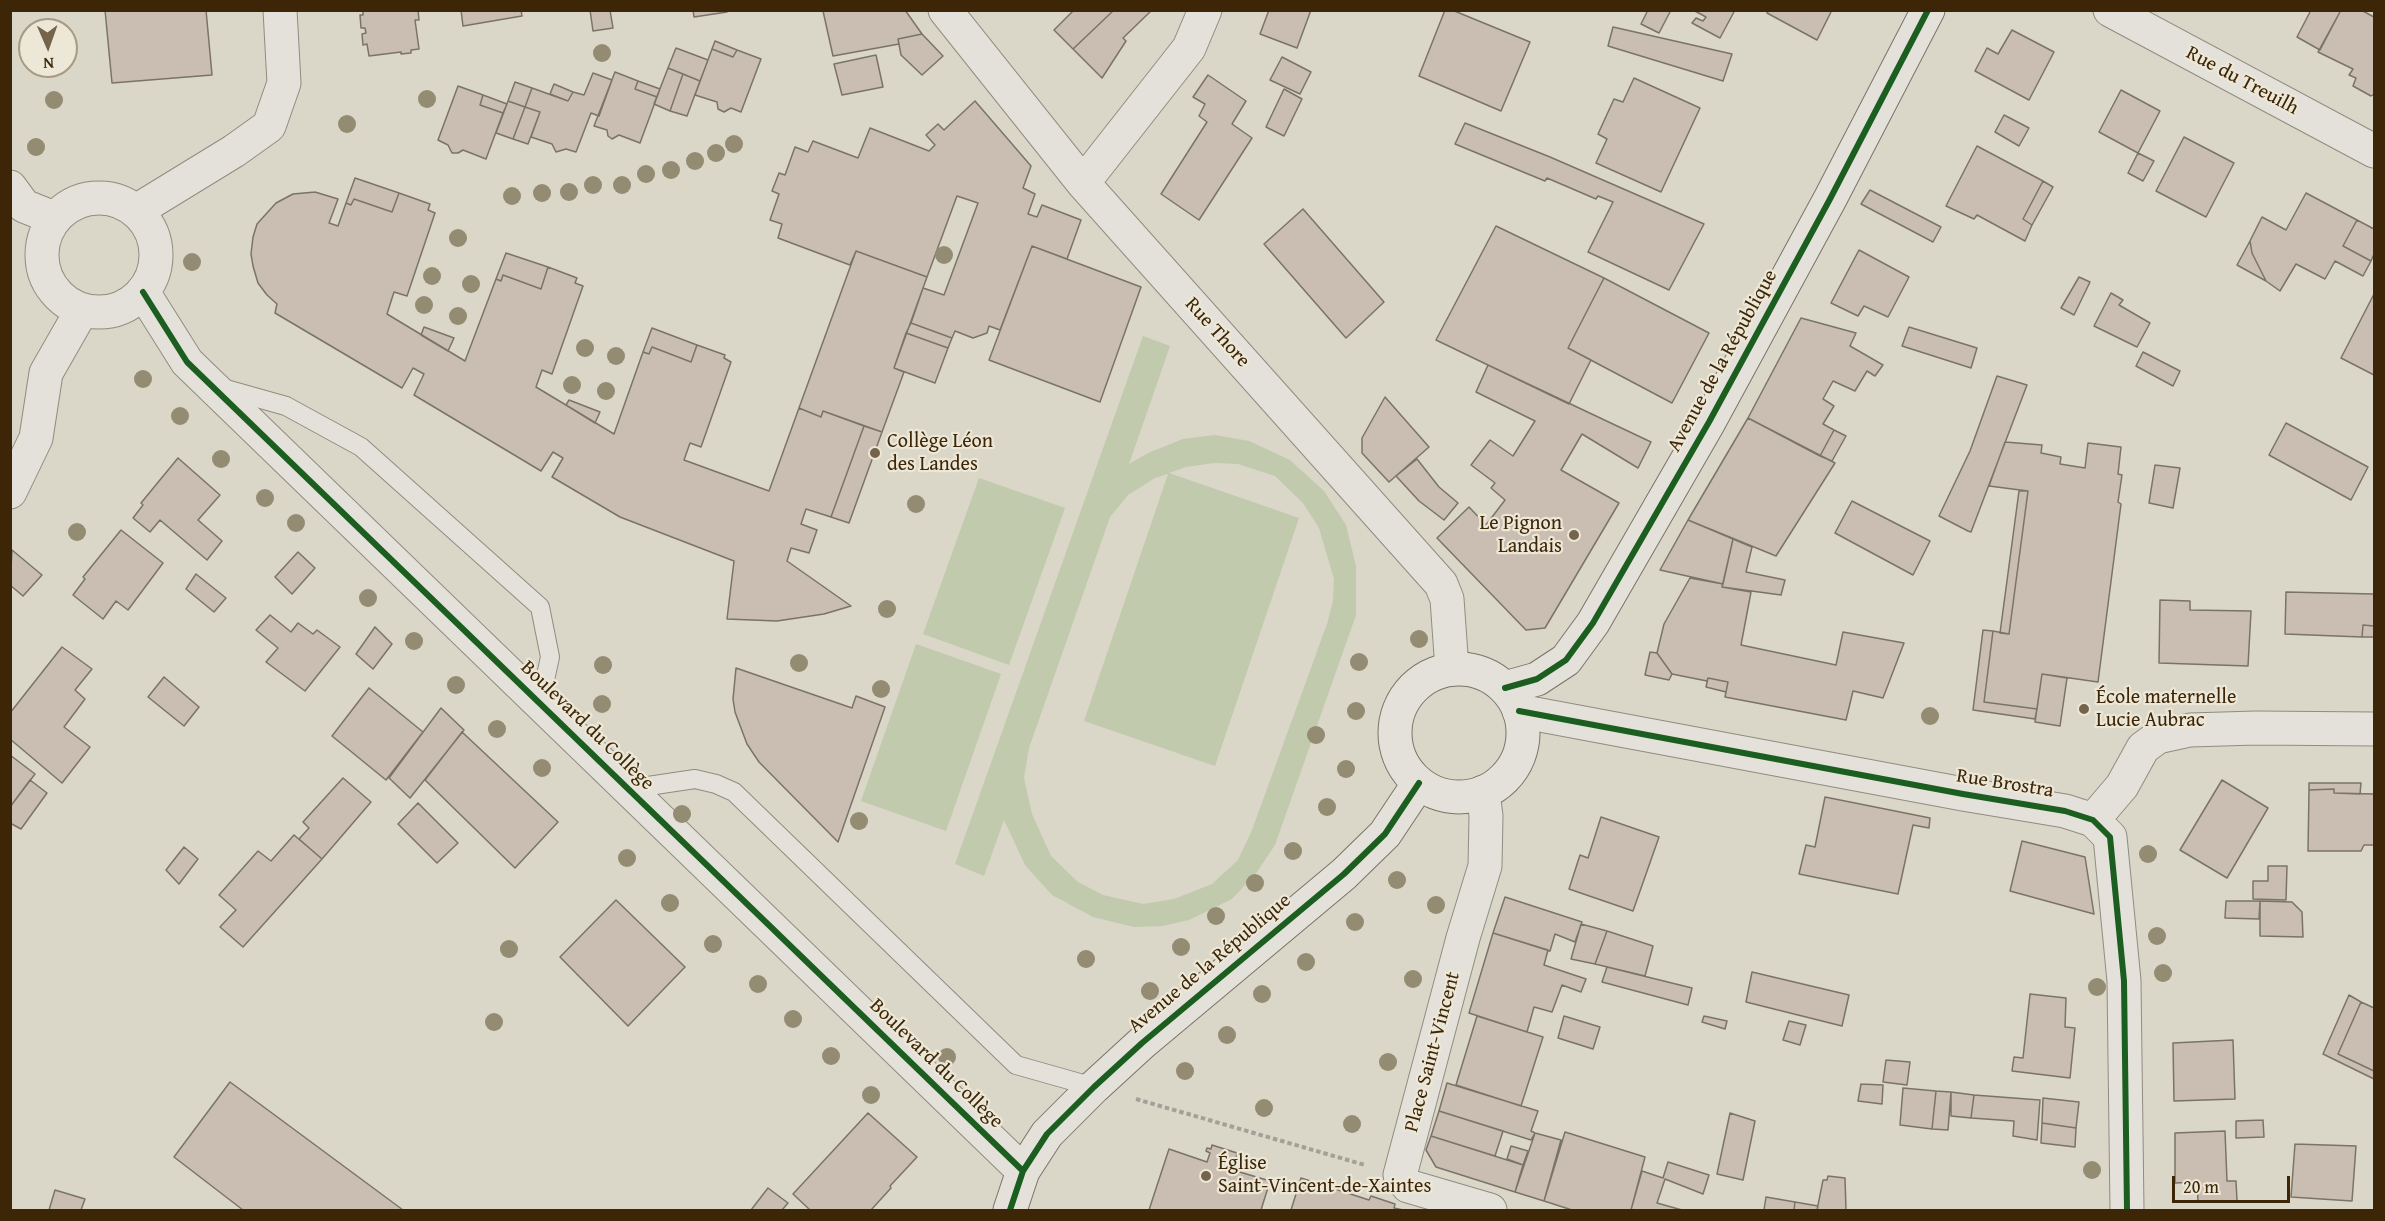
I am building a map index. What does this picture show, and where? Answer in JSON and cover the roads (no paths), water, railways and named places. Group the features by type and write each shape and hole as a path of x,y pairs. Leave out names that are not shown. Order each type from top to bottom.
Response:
{"street":[{"path":"136,211 234,151 269,126 284,83 280,10"},
{"name":"Rue Thore","path":"945,10 1083,183 1441,584 1447,599 1452,669"},
{"path":"1083,183 1189,48 1205,10"},
{"name":"Avenue de la République","path":"1512,700 1537,679 1566,660 1593,623 1714,412 1830,199 1928,10"},
{"name":"Rue du Treuilh","path":"2110,10 2374,151"},
{"path":"10,187 24,206 54,218"},
{"path":"102,198 120,202 136,211 148,224 155,241 156,259 152,276 143,292 131,303 116,310 99,312 82,310 65,302 52,288 43,272 41,253 45,234 54,218 68,206 84,199 102,198"},
{"name":"Boulevard du Collège","path":"143,292 187,362 1023,1171"},
{"path":"10,492 36,438 46,372 82,310"},
{"path":"1452,669 1472,670 1490,676 1512,700 1523,730 1521,750 1513,768 1500,783 1483,792 1466,797 1450,797 1433,792 1419,783 1405,767 1396,748 1395,726 1401,705 1413,687 1431,675 1452,669"},
{"name":"Rue Brostra","path":"1512,700 1963,794 2065,811 2093,820"},
{"path":"2127,1210 2124,981 2110,837 2093,820 2122,786 2143,748 2158,737 2201,730 2374,729"},
{"name":"Avenue de la République","path":"1010,1210 1023,1171 1047,1134 1142,1042 1344,874 1385,834 1419,783"},
{"name":"Place Saint-Vincent","path":"1483,792 1486,816 1485,866 1463,938 1400,1175 1408,1186 1490,1210"}],"lane":[{"path":"212,385 286,406 362,447 540,607 550,657 540,704"},
{"path":"628,789 696,779 734,792 1016,1065 1094,1087"}],"place":[{"name":"Collège Léon des Landes","path":"875,453"},
{"name":"Le Pignon Landais","path":"1574,535"},
{"name":"École maternelle Lucie Aubrac","path":"2084,709"},
{"name":"Église Saint-Vincent-de-Xaintes","path":"1206,1176"}]}
